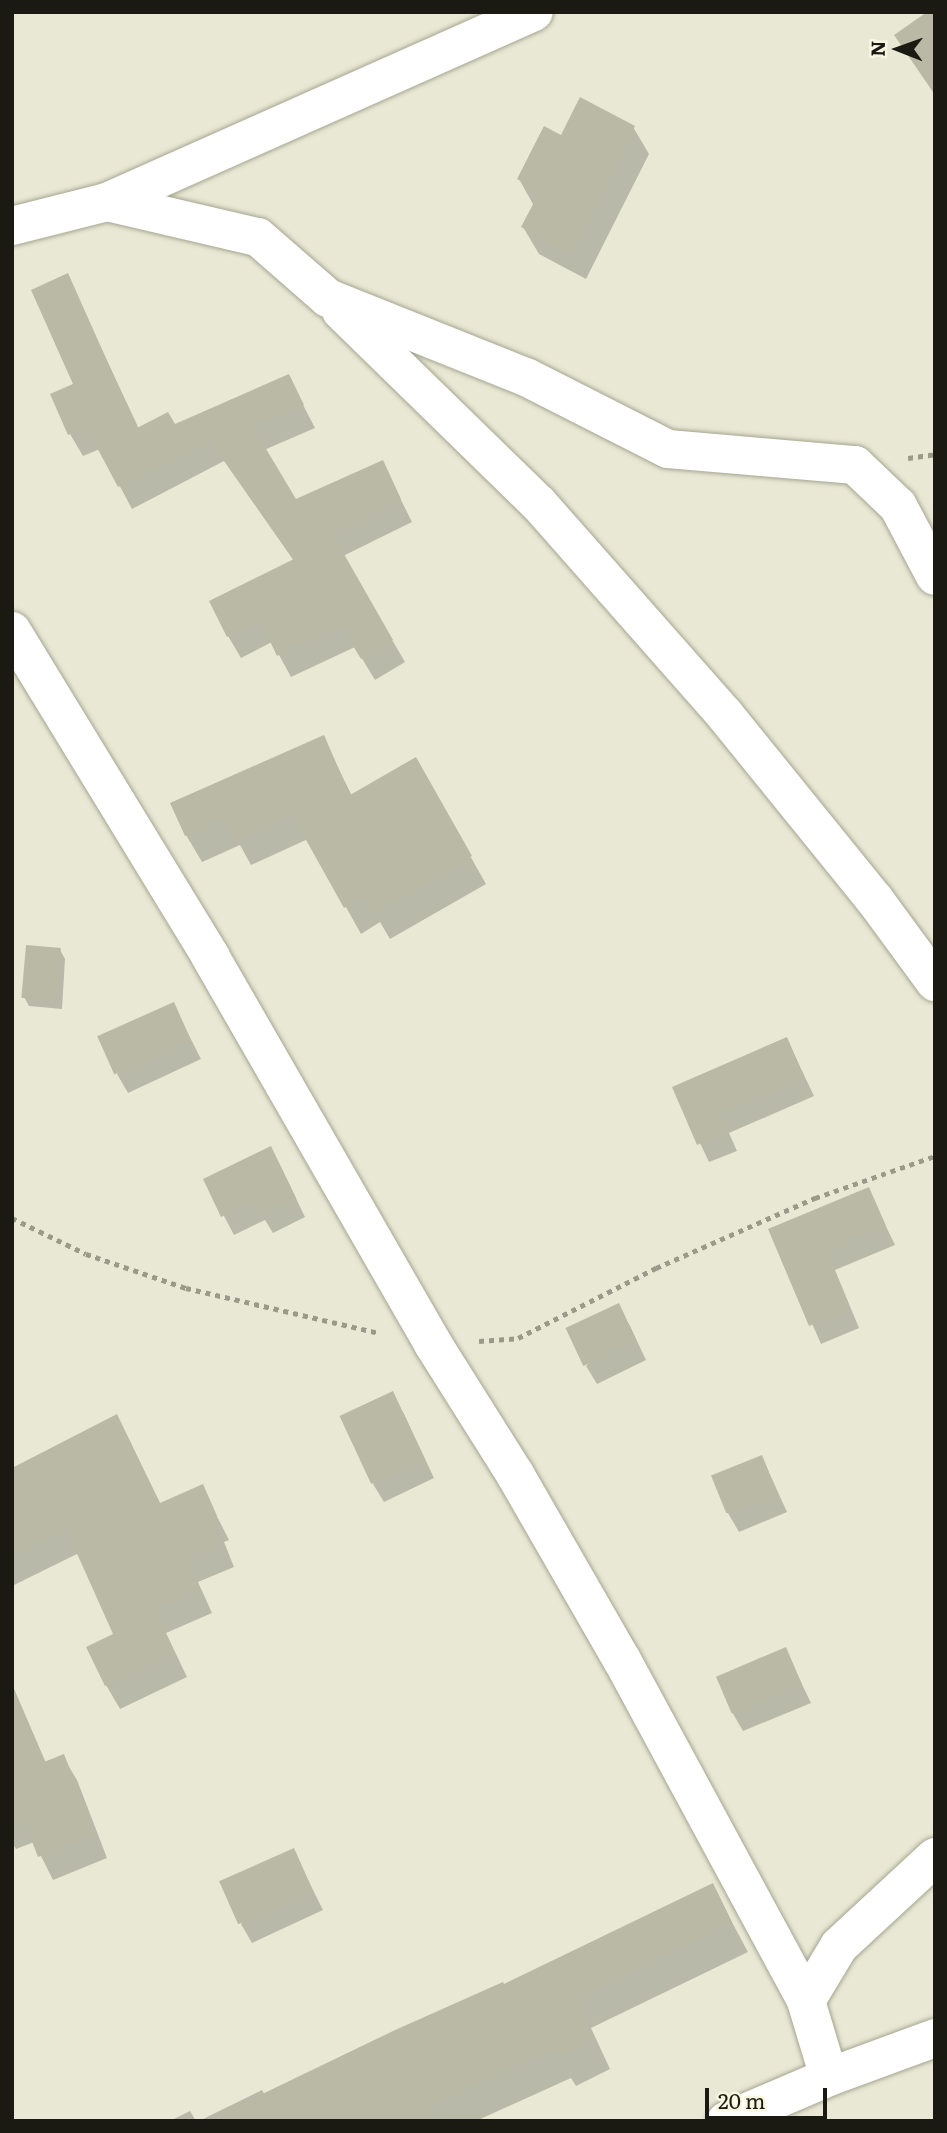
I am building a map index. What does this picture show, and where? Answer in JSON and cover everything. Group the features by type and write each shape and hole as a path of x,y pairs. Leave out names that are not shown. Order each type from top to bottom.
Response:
{"street":[{"path":"12,226 107,202 534,12"},
{"path":"107,202 257,237 328,298 539,503 725,715 875,900 935,982"},
{"path":"328,298 526,377 668,449 855,465 898,506 935,576"},
{"path":"12,631 210,956 433,1344 516,1476 622,1660 806,2001 829,2077"},
{"path":"806,2001 839,1945 935,1857"},
{"path":"726,2121 829,2077 935,2038"}],"path":[{"path":"12,1218 86,1254 186,1288 433,1344 518,1338 656,1268 815,1198 935,1156"}],"building":[{"path":"927,12 935,12 935,95 894,35"},
{"path":"580,97 635,126 570,253 521,227 540,191 517,179 544,126 561,135"},
{"path":"68,273 137,428 168,412 175,424 289,374 304,405 253,427 296,499 383,460 401,499 332,533 393,640 361,659 341,626 277,656 260,620 227,637 209,601 294,559 210,440 118,487 86,427 68,435 50,394 73,384 31,290"},
{"path":"324,735 350,795 416,757 472,856 373,913 364,896 344,908 291,813 234,839 225,818 185,836 170,803"},
{"path":"26,945 61,948 56,1001 21,998"},
{"path":"174,1002 191,1040 114,1075 97,1036"},
{"path":"787,1037 804,1077 720,1113 727,1132 697,1145 672,1087"},
{"path":"271,1146 296,1198 261,1216 254,1201 221,1217 203,1179"},
{"path":"869,1187 886,1226 826,1251 850,1309 809,1326 768,1229"},
{"path":"619,1303 637,1341 583,1366 566,1328"},
{"path":"393,1391 425,1459 371,1484 340,1416"},
{"path":"117,1414 160,1503 203,1484 217,1516 211,1518 222,1543 186,1558 199,1589 154,1609 175,1653 105,1686 86,1647 113,1634 66,1529 12,1556 12,1468"},
{"path":"762,1455 777,1493 726,1514 711,1476"},
{"path":"786,1647 802,1684 732,1714 716,1677"},
{"path":"12,1688 44,1762 64,1754 95,1834 38,1857 23,1818 12,1822"},
{"path":"294,1848 313,1891 238,1924 219,1881"},
{"path":"713,1883 732,1922 576,1998 594,2039 557,2057 553,2049 429,2105 436,2121 206,2121 393,2031 503,1982 504,1984"}]}
